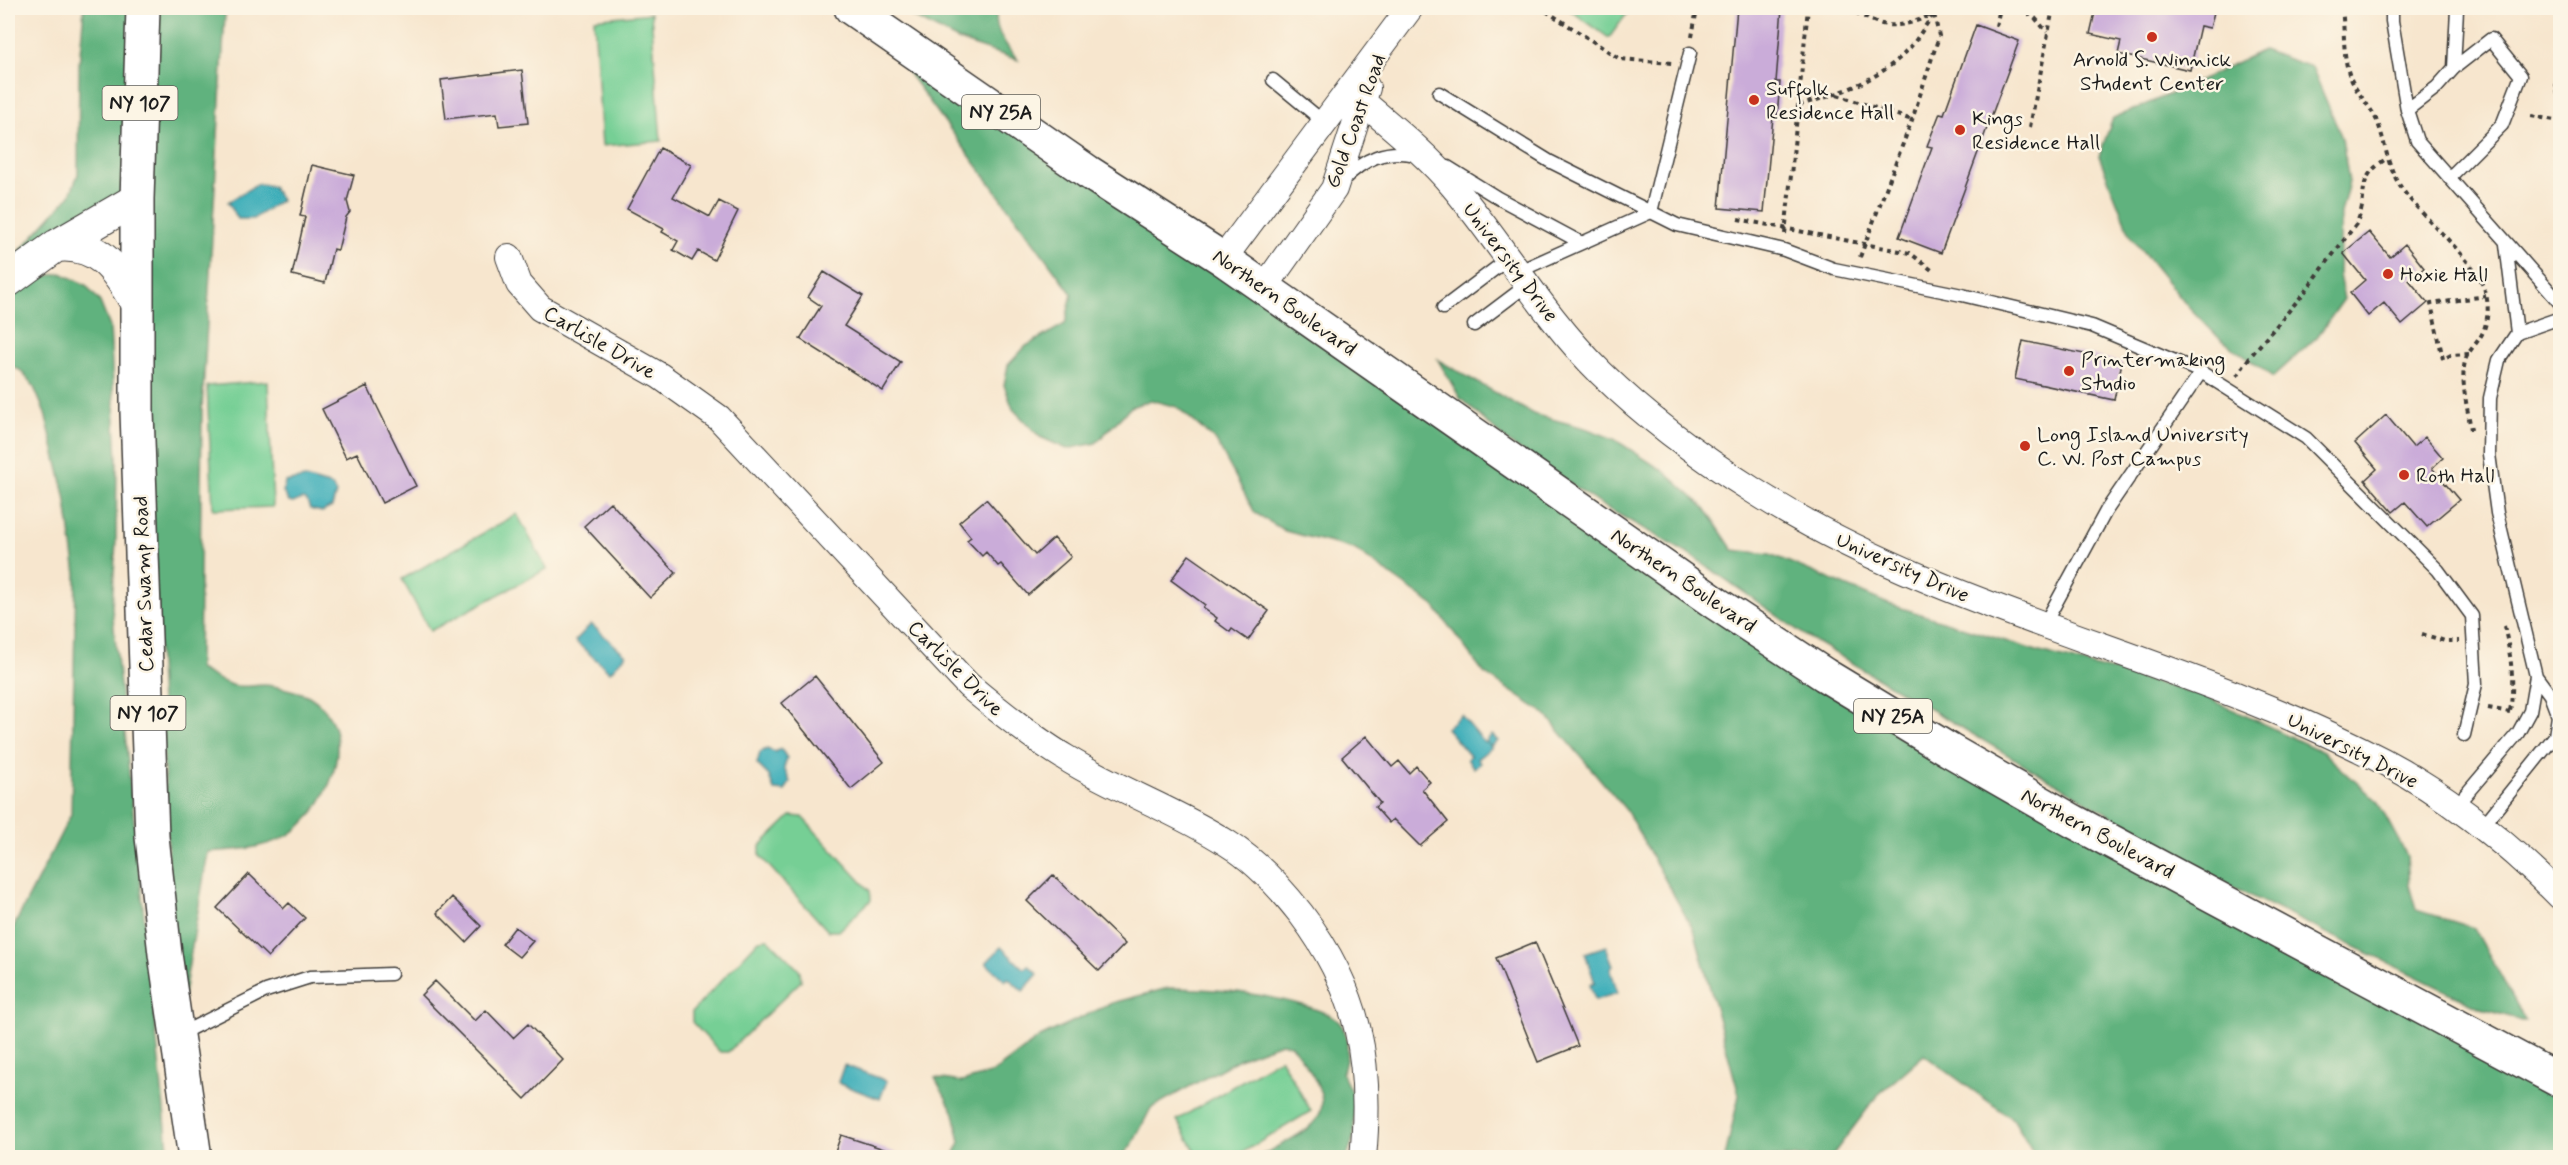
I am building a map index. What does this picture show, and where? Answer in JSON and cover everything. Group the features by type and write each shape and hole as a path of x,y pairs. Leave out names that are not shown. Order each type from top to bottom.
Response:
{"main road":[{"name":"Cedar Swamp Road","path":"143,8 137,199 138,424 152,837 165,954 195,1158"},
{"name":"Northern Boulevard","path":"851,8 1088,172 1223,259 1717,604 1824,675 2073,821 2560,1081"}],"street":[{"name":"Gold Coast Road","path":"1264,288 1334,189 1356,96 1383,43 1410,8"},
{"name":"Gold Coast Road","path":"1223,259 1325,123 1356,96"},
{"name":"University Drive","path":"1356,96 1453,185 1517,272 1600,372 1664,429 1755,492 1839,540 1867,553 1992,606 2280,713 2384,762 2456,806 2560,896"},
{"path":"8,281 56,246 137,199"},
{"path":"56,246 70,244 100,256 114,270 137,304"},
{"name":"Carlisle Drive","path":"509,257 519,284 540,308 660,376 719,418 968,685 1012,722 1067,759 1227,843 1278,884 1323,943 1348,993 1360,1037 1367,1092 1364,1158"}],"lane":[{"path":"2392,8 2392,21 2407,110 2417,141 2560,303"},
{"path":"2454,68 2457,9"},
{"path":"2407,110 2437,87 2454,68 2490,39 2522,76 2502,125 2449,178"},
{"path":"1651,212 1689,59"},
{"path":"1273,80 1325,123"},
{"path":"1439,93 1549,161 1677,225 1784,250 1834,269 1962,295 2092,326 2201,372 2306,438 2438,570 2472,616 2476,684 2464,735"},
{"path":"1334,189 1354,168 1374,157 1416,149 1497,198 1580,242"},
{"path":"1443,308 1580,242 1651,212"},
{"path":"2506,244 2517,333"},
{"path":"1474,326 1517,272"},
{"path":"2482,827 2555,736 2558,716 2550,695 2536,676 2497,513 2489,454 2493,388 2499,360 2517,333 2560,318"},
{"path":"2044,625 2106,511 2201,372"},
{"path":"2456,806 2518,733 2530,711 2536,676"},
{"path":"177,1035 266,991 310,977 391,974"}],"path":[{"path":"1545,11 1620,59 1689,59 1697,8"},
{"path":"1784,250 1808,8"},
{"path":"1848,8 1884,25 1904,23 1934,14"},
{"path":"1798,105 1836,95 1881,72 1906,52 1940,8"},
{"path":"1996,26 2000,8"},
{"path":"2020,8 2035,18 2047,32"},
{"path":"2030,127 2053,8"},
{"path":"2342,8 2347,68 2355,88 2365,99 2379,125 2386,159 2403,191 2478,276 2486,296 2487,316 2481,336 2469,354 2464,374 2471,434"},
{"path":"1856,272 1912,120 1939,36 1934,14"},
{"path":"2560,57 2556,64 2560,106"},
{"path":"1836,95 1912,120"},
{"path":"2531,116 2560,121"},
{"path":"2229,390 2249,358 2356,224 2362,213 2365,180 2371,169 2386,159"},
{"path":"1738,219 1910,253 1962,295"},
{"path":"2469,354 2451,355 2443,359 2431,304 2486,296"},
{"path":"2471,704 2509,712 2513,694 2512,669 2502,617"},
{"path":"2422,634 2445,641 2474,641"}],"green space":[{"path":"84,8 232,8 225,15 202,410 199,669 232,685 268,685 309,696 325,709 334,726 337,744 336,763 330,783 321,801 296,830 265,845 208,852 177,1035 137,210 8,264 70,195 78,174 79,65"},
{"path":"896,8 998,8 996,22 998,29 1018,60 958,40"},
{"path":"1567,8 1631,8 1609,38"},
{"path":"651,13 661,141 602,146 594,19"},
{"path":"870,21 1717,604 2560,1081 2560,1157 2036,1157 2014,1120 1924,1055 1878,1095 1831,1157 1725,1157 1739,1095 1695,933 1626,810 1545,714 1484,673 1434,606 1354,549 1285,531 1255,513 1216,441 1177,407 1151,400 1131,407 1096,443 1067,449 1040,437 1013,409 1004,385 1008,365 1026,346 1065,324 1072,294"},
{"path":"2263,50 2312,67 2342,138 2349,182 2341,213 2339,275 2344,299 2317,337 2273,377 2218,337 2184,302 2131,237 2099,156 2113,118 2175,92"},
{"path":"61,273 86,285 100,302 110,327 117,460 112,608 169,1157 8,1157 8,938 71,814 76,574 65,495 45,413 33,385 20,370 8,365 8,284"},
{"path":"1438,360 1533,414 1585,428 1614,439 1665,472 1705,508 1733,550 1770,554 1886,603 2040,652 2202,695 2323,752 2377,801 2407,856 2409,885 2416,910 2474,928 2526,1021 2485,1010 2232,887 1806,636 1692,556 1602,505 1508,442 1460,398"},
{"path":"268,381 273,507 213,509 207,386"},
{"path":"517,514 547,569 430,631 402,579"},
{"path":"791,816 802,817 870,891 871,900 839,931 828,931 760,856 760,846"},
{"path":"768,939 800,971 801,981 728,1052 720,1052 692,1022 692,1012 759,940"},
{"path":"1168,988 1222,990 1273,998 1309,1007 1332,1016 1338,1021 1347,1039 1346,1061 1342,1073 1354,1098 1354,1136 1347,1157 1258,1157 1299,1134 1312,1124 1320,1113 1322,1101 1318,1086 1308,1068 1291,1045 1281,1043 1241,1058 1151,1108 1133,1143 1122,1157 953,1157 960,1142 954,1113 935,1078 962,1082 992,1073 1040,1037 1112,1003"},
{"path":"1280,1058 1311,1111 1235,1157 1199,1157 1177,1120"}],"water":[{"path":"257,184 272,186 281,200 253,219 238,219 228,202"},
{"path":"305,478 332,486 336,493 332,507 322,512 310,509 307,501 302,499 293,503 289,502 283,492 285,482"},
{"path":"591,624 626,655 610,672 575,641"},
{"path":"1461,715 1483,741 1487,743 1492,735 1498,741 1492,746 1489,745 1491,748 1477,759 1480,763 1474,768 1467,759 1470,756 1446,728"},
{"path":"767,749 775,752 781,749 787,758 784,768 790,782 785,791 774,790 769,776 757,764 760,752"},
{"path":"1606,946 1613,966 1610,968 1618,993 1595,1000 1590,985 1595,983 1585,953"},
{"path":"1001,947 1024,969 1028,965 1038,974 1023,991 1008,978 1005,981 986,963"},
{"path":"844,1065 887,1081 880,1099 840,1084 838,1082"}],"building":[{"name":"Suffolk Residence Hall","path":"1737,8 1782,8 1776,82 1780,82 1777,117 1773,117 1764,212 1719,208"},
{"name":"Arnold S. Winnick Student Center","path":"2096,8 2215,8 2210,28 2200,26 2190,70 2118,54 2121,41 2090,34"},
{"name":"Kings Residence Hall","path":"1976,25 2019,41 1941,253 1899,237 1932,147 1927,146 1940,113 1944,114"},
{"path":"522,70 528,123 499,126 497,113 446,119 441,80"},
{"path":"660,148 691,165 673,197 710,217 719,201 738,211 714,260 698,251 692,261 673,250 678,241 662,232 664,229 627,209"},
{"path":"312,165 354,175 347,201 350,212 346,217 338,250 333,249 325,283 292,275 305,217 300,216"},
{"name":"Hoxie Hall","path":"2369,232 2390,257 2405,244 2424,268 2409,280 2428,303 2402,325 2384,303 2368,316 2350,293 2365,280 2343,253"},
{"path":"824,272 863,296 844,326 901,362 883,391 800,339 821,306 808,297"},
{"name":"Printermaking Studio","path":"2023,341 2122,362 2114,400 2015,379"},
{"path":"367,386 416,486 382,503 357,453 346,458 322,409"},
{"name":"Roth Hall","path":"2386,415 2413,447 2425,437 2443,458 2432,468 2459,500 2427,527 2405,502 2393,512 2365,480 2377,469 2355,443"},
{"path":"986,499 1035,555 1054,538 1071,557 1028,595 1001,564 998,566 986,552 982,556 967,540 971,537 959,522"},
{"path":"610,502 676,573 650,598 584,526"},
{"path":"1189,555 1269,611 1248,640 1232,629 1230,632 1215,621 1217,618 1203,608 1205,605 1171,580"},
{"path":"815,676 884,762 851,789 782,703"},
{"path":"1366,736 1392,767 1399,761 1409,773 1416,766 1430,782 1422,789 1448,822 1420,846 1393,819 1389,823 1375,807 1380,803 1342,757"},
{"path":"249,874 284,908 289,903 305,918 268,957 217,908"},
{"path":"1053,875 1125,944 1099,971 1027,901"},
{"path":"452,897 481,926 466,942 437,913"},
{"path":"515,927 533,941 519,957 502,944"},
{"path":"1535,942 1578,1046 1538,1062 1496,958"},
{"path":"435,981 475,1021 486,1010 513,1038 528,1024 563,1060 525,1099 421,995"},
{"path":"841,1135 899,1154 898,1158 833,1158"}],"place":[{"name":"Arnold S. Winnick Student Center","path":"2152,37"},
{"name":"Suffolk Residence Hall","path":"1754,100"},
{"name":"Kings Residence Hall","path":"1960,130"},
{"name":"Hoxie Hall","path":"2388,274"},
{"name":"Printermaking Studio","path":"2069,371"},
{"name":"Long Island University C. W. Post Campus","path":"2025,446"},
{"name":"Roth Hall","path":"2404,475"}]}
